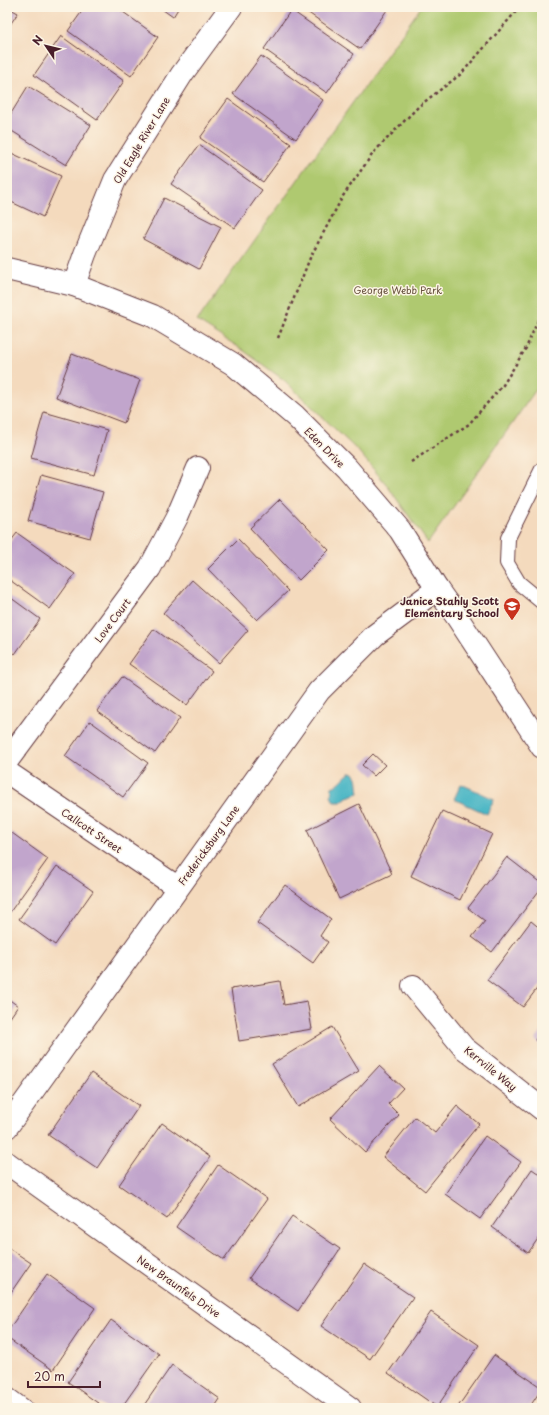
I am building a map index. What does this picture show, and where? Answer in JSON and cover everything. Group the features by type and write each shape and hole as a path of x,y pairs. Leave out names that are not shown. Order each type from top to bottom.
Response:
{"street":[{"name":"Old Eagle River Lane","path":"74,285 115,180 182,74 231,7"},
{"name":"Eden Drive","path":"7,269 74,285 153,316 233,364 294,416 347,468 400,530 437,589 542,747"},
{"name":"Love Court","path":"7,761 150,568 177,517 198,468"},
{"name":"Fredericksburg Lane","path":"7,1127 319,691 375,636 437,589"},
{"name":"Callcott Street","path":"7,772 178,888"},
{"name":"Kerrville Way","path":"413,986 464,1048 542,1109"},
{"name":"New Braunfels Drive","path":"7,1163 350,1408"}],"lane":[{"path":"542,469 508,538 507,563 519,583 542,602"},
{"path":"7,1394 26,1408"}],"path":[{"path":"278,338 310,258 343,196 374,152 419,106 461,74 520,7"},
{"path":"411,462 469,424 503,385 526,348 542,311"}],"green space":[{"name":"George Webb Park","path":"421,7 542,7 542,381 428,543 386,484 359,452 284,380 240,348 197,321"}],"water":[{"path":"352,772 357,778 359,793 347,797 341,802 334,802 331,796 332,787"},
{"path":"461,784 494,799 487,814 454,799"}],"building":[{"path":"7,7 18,13 7,29"},
{"path":"85,7 116,7 158,37 131,76 68,31"},
{"path":"159,7 179,7 173,17"},
{"path":"300,7 382,7 387,10 360,49"},
{"path":"291,10 354,54 327,93 264,49"},
{"path":"61,36 124,81 97,120 34,75"},
{"path":"261,56 323,100 296,139 233,94"},
{"path":"28,86 91,125 66,165 7,128 7,120"},
{"path":"228,99 291,144 263,182 200,138"},
{"path":"199,145 262,190 235,228 171,184"},
{"path":"7,151 61,176 43,217 7,200"},
{"path":"164,198 221,227 199,269 143,239"},
{"path":"72,354 140,380 124,423 56,397"},
{"path":"44,412 107,430 94,475 31,458"},
{"path":"41,475 103,492 90,538 28,521"},
{"path":"280,499 329,550 299,580 250,528"},
{"path":"17,533 75,574 50,609 7,578 7,546"},
{"path":"238,539 288,591 257,620 208,569"},
{"path":"192,580 248,630 219,663 163,613"},
{"path":"7,595 40,619 15,654 7,648"},
{"path":"154,629 212,671 187,705 129,664"},
{"path":"122,677 180,718 155,753 97,711"},
{"path":"90,721 148,763 123,797 65,756"},
{"path":"373,754 385,765 374,776 362,765"},
{"path":"359,804 392,874 339,899 307,830"},
{"path":"442,811 492,834 460,900 411,876"},
{"path":"12,833 48,859 10,912 7,911 7,841"},
{"path":"507,857 542,884 542,887 492,952 472,937 485,921 468,908"},
{"path":"57,866 93,891 55,945 19,919"},
{"path":"285,885 331,919 320,936 328,942 313,963 257,923"},
{"path":"531,921 542,930 542,982 523,1007 487,980"},
{"path":"280,981 284,1005 307,1001 312,1029 239,1041 231,989"},
{"path":"7,998 18,1006 7,1022"},
{"path":"332,1027 359,1071 298,1107 272,1064"},
{"path":"542,1031 542,1046 535,1040"},
{"path":"379,1066 403,1088 388,1104 399,1115 365,1152 330,1119"},
{"path":"91,1073 139,1106 97,1168 48,1135"},
{"path":"457,1106 479,1124 425,1191 383,1157 415,1117 435,1133"},
{"path":"162,1123 210,1157 167,1219 119,1185"},
{"path":"485,1136 521,1162 480,1219 445,1194"},
{"path":"218,1165 267,1199 224,1260 176,1227"},
{"path":"532,1169 542,1176 542,1233 528,1253 492,1227"},
{"path":"292,1216 340,1249 298,1311 249,1278"},
{"path":"7,1247 31,1263 7,1298"},
{"path":"364,1264 413,1297 370,1359 321,1326"},
{"path":"47,1274 95,1308 53,1370 7,1338 7,1332"},
{"path":"431,1312 479,1345 437,1407 388,1373"},
{"path":"111,1320 159,1354 121,1408 105,1408 68,1382"},
{"path":"494,1355 542,1388 529,1408 457,1408"},
{"path":"172,1365 220,1399 214,1408 142,1408"}],"place":[{"name":"Janice Stahly Scott Elementary School","path":"512,621"}]}
